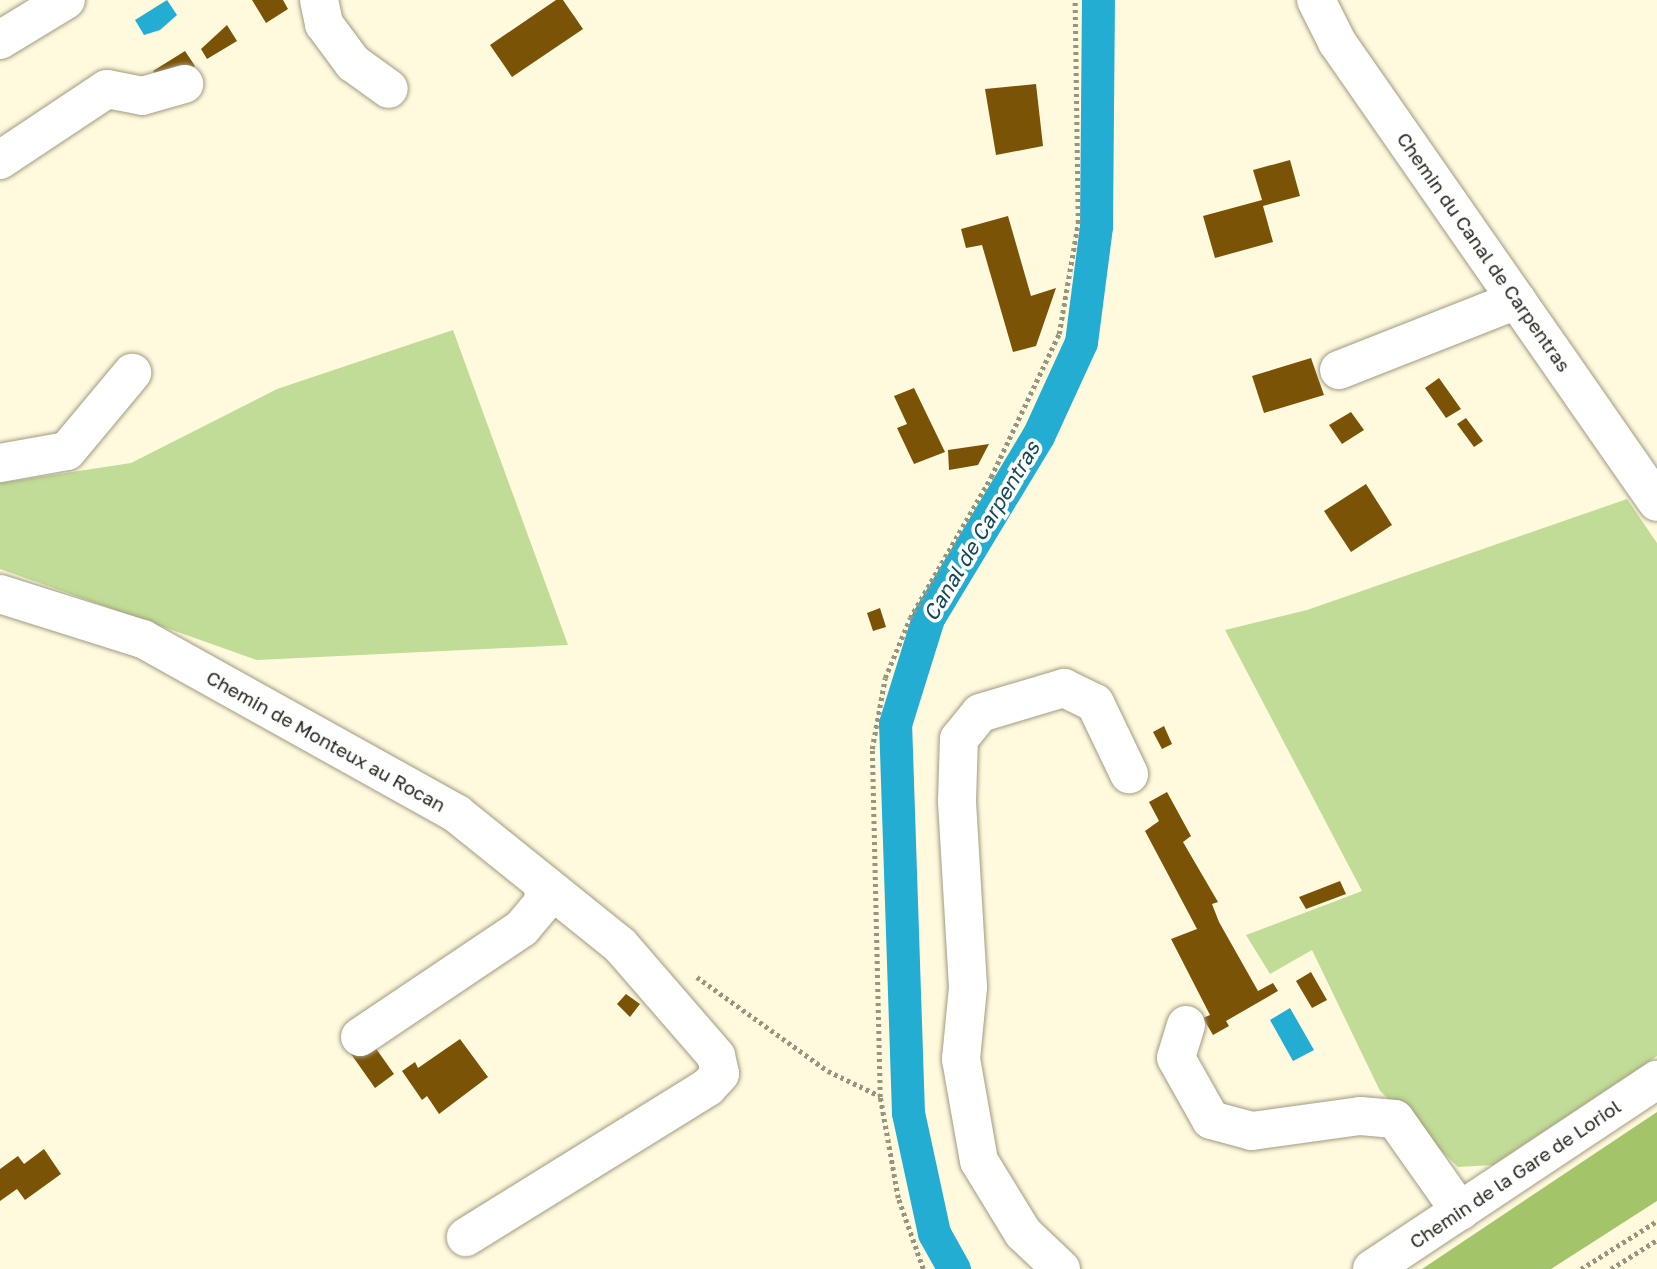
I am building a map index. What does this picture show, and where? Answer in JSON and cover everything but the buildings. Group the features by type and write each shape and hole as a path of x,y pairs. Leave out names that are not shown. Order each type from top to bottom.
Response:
{"street":[{"path":"0,40 66,0"},
{"path":"319,0 324,24 353,63 389,89"},
{"name":"Chemin du Canal de Carpentras","path":"1316,0 1337,41 1657,502"},
{"path":"0,160 107,89 142,96 184,84"},
{"path":"1339,370 1517,300"},
{"path":"0,463 67,450 132,373"},
{"name":"Chemin de Monteux au Rocan","path":"0,594 143,639 457,814 620,945 716,1056 720,1074 708,1087 466,1237"},
{"path":"1061,1269 1023,1233 979,1161 961,1059 968,987 957,801 959,739 980,713 1064,688 1095,703 1129,774"},
{"path":"360,1037 522,928 543,904 544,884"},
{"path":"1186,1025 1176,1058 1211,1120 1252,1132 1360,1116 1395,1119 1460,1211"},
{"name":"Chemin de la Gare de Loriol","path":"1372,1269 1657,1080"}],"path":[{"path":"923,1269 898,1198 880,1097 872,749 885,678 910,618 991,477 1059,334 1078,223 1075,0"},
{"path":"694,975 828,1071 880,1097"},
{"path":"1581,1269 1657,1221"},
{"path":"1611,1269 1657,1240"}],"green space":[{"path":"453,330 568,645 257,660 0,569 0,483 131,463 277,389"},
{"path":"1627,499 1657,543 1657,1056 1493,1165 1458,1167 1380,1091 1312,950 1270,974 1246,935 1362,891 1225,630 1307,610"},
{"path":"1657,1112 1657,1201 1551,1269 1422,1269"}],"water":[{"path":"167,0 177,15 160,30 144,35 135,20"},
{"path":"1290,1008 1314,1050 1293,1061 1270,1020"}],"waterway":[{"name":"Canal de Carpentras","path":"954,1269 934,1233 908,1113 895,724 928,618 1038,436 1081,342 1096,226 1098,0"}]}
